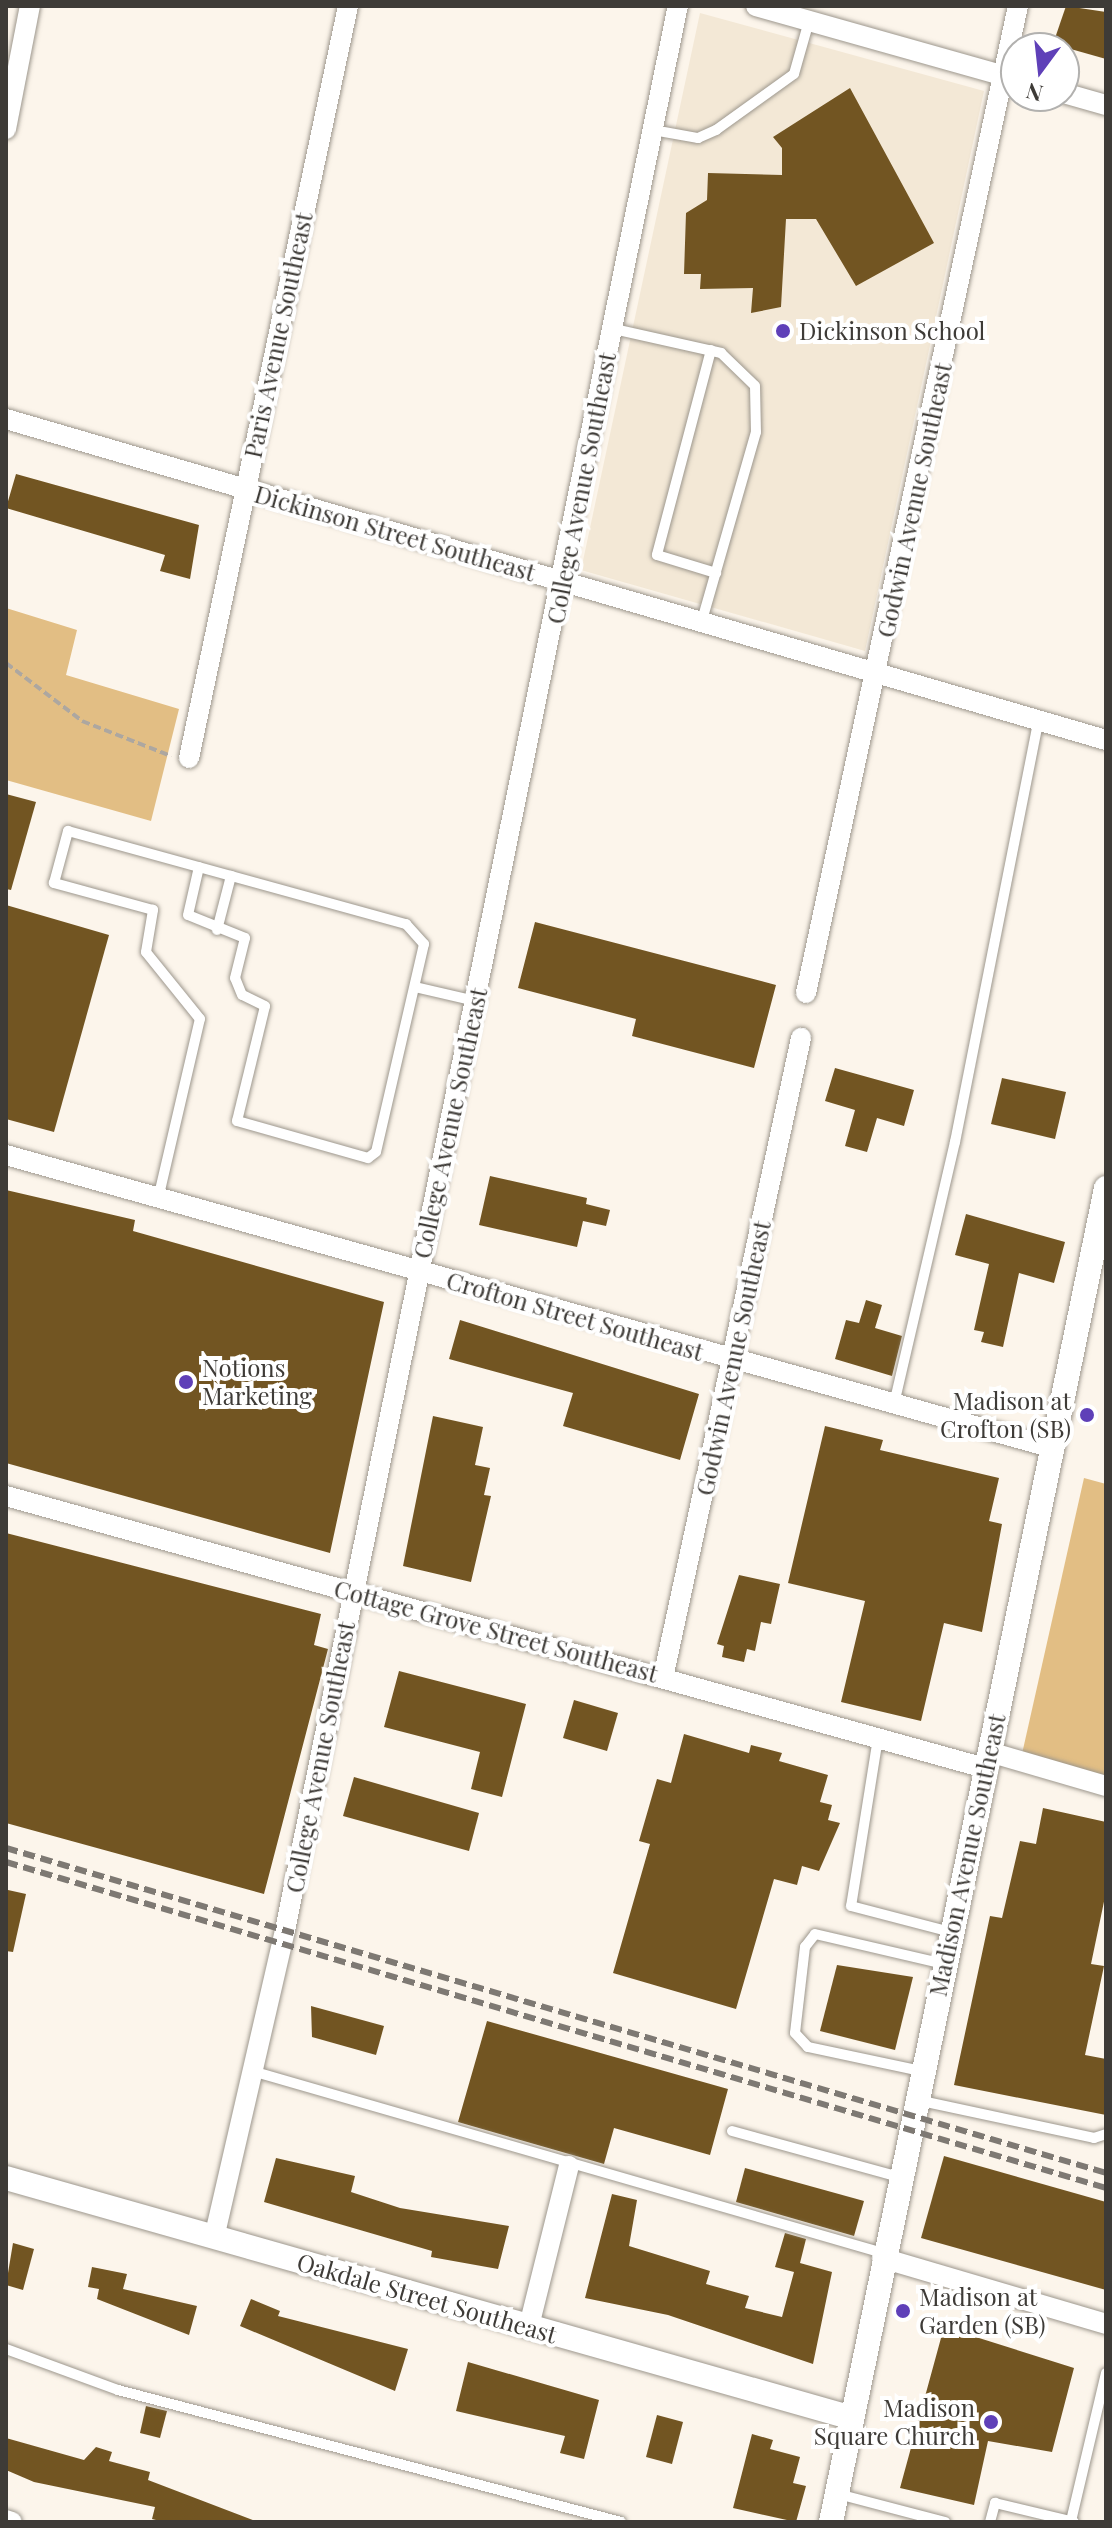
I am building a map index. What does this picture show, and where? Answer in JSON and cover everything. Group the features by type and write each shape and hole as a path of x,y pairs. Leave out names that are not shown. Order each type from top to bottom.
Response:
{"street":[{"path":"6,129 30,6"},
{"name":"Paris Avenue Southeast","path":"189,758 348,6"},
{"name":"College Avenue Southeast","path":"214,2238 420,1272 678,6"},
{"path":"756,6 1000,74"},
{"name":"Godwin Avenue Southeast","path":"1015,32 1018,6"},
{"path":"1080,98 1106,105"},
{"name":"Godwin Avenue Southeast","path":"806,993 1002,112"},
{"name":"Dickinson Street Southeast","path":"6,419 563,582 879,669 1106,740"},
{"name":"Godwin Avenue Southeast","path":"663,1678 801,1038"},
{"name":"Crofton Street Southeast","path":"6,1155 1053,1448"},
{"name":"Madison Avenue Southeast","path":"831,2522 849,2417 1106,1188"},
{"name":"Cottage Grove Street Southeast","path":"6,1496 878,1738 1106,1786"},
{"path":"529,2326 569,2166"},
{"name":"Oakdale Street Southeast","path":"6,2178 849,2417"},
{"path":"883,2256 1106,2324"},
{"path":"6,2520 12,2522"}],"lane":[{"path":"653,130 698,138 716,130 794,74 809,21"},
{"path":"614,329 711,350 740,365 760,409 702,620"},
{"path":"711,350 657,555 716,573"},
{"path":"894,1404 955,1142 1039,719"},
{"path":"158,1199 200,1019 146,952 153,910 54,883 68,831 199,867 231,876 406,924 424,944 376,1152 368,1158 237,1121 265,1006 242,995 235,978 245,938 217,930 188,915 199,867"},
{"path":"217,930 231,876"},
{"path":"415,987 475,1001"},
{"path":"878,1738 851,1906 951,1932"},
{"path":"921,2071 808,2047 795,2033 805,1947 815,1934 944,1964"},
{"path":"252,2071 883,2256"},
{"path":"916,2100 1094,2138 1106,2134"},
{"path":"732,2131 899,2177"},
{"path":"6,2349 118,2390 621,2522"},
{"path":"990,2522 995,2503 1072,2522 1106,2373"},
{"path":"838,2494 945,2522"}],"path":[{"path":"6,663 82,721 189,758"}],"shaded area":[{"name":"Dickinson School","path":"700,13 984,91 865,651 581,570"},
{"path":"6,608 77,630 66,675 179,709 151,821 6,780"},
{"path":"1084,1478 1106,1484 1106,1778 1022,1754"}],"building":[{"path":"1066,6 1106,12 1106,59 1080,52 1080,32 1057,32"},
{"path":"850,88 934,243 856,286 816,219 786,219 781,307 751,313 753,288 700,289 701,274 684,274 686,213 707,200 708,173 782,175 782,148 773,137"},
{"path":"16,474 199,525 190,579 160,571 165,555 6,508"},
{"path":"6,794 36,802 11,890 6,889"},
{"path":"6,905 109,935 54,1132 6,1119"},
{"path":"535,922 776,985 754,1068 632,1036 636,1019 518,988"},
{"path":"835,1068 914,1090 904,1126 877,1118 867,1152 845,1146 855,1110 825,1101"},
{"path":"1002,1078 1066,1092 1055,1139 991,1124"},
{"path":"490,1176 587,1198 586,1204 610,1210 606,1226 583,1221 577,1247 479,1225"},
{"name":"Notions Marketing","path":"6,1190 135,1220 133,1231 384,1302 330,1553 6,1463"},
{"path":"966,1214 1065,1242 1054,1283 1019,1273 1003,1347 981,1342 984,1332 974,1330 989,1264 955,1255"},
{"path":"866,1300 882,1305 875,1328 902,1336 892,1376 835,1359 846,1320 859,1323"},
{"path":"460,1320 699,1394 680,1460 563,1426 573,1393 449,1359"},
{"path":"433,1416 483,1427 475,1465 490,1468 484,1495 491,1496 471,1582 403,1566"},
{"path":"825,1426 883,1440 880,1450 999,1478 989,1521 1002,1524 982,1632 944,1623 921,1721 841,1702 865,1601 788,1583"},
{"path":"6,1533 321,1614 314,1645 328,1649 264,1894 6,1823"},
{"path":"739,1575 780,1584 771,1624 761,1622 755,1651 747,1649 744,1662 722,1657 724,1646 717,1644"},
{"path":"399,1671 526,1704 502,1797 471,1789 480,1752 384,1727"},
{"path":"574,1700 618,1713 607,1751 563,1738"},
{"path":"684,1734 749,1753 751,1745 782,1753 779,1761 828,1775 820,1802 832,1805 828,1820 840,1823 819,1871 802,1866 797,1885 774,1879 736,2009 613,1973 650,1844 639,1841 657,1779 671,1783"},
{"path":"354,1777 479,1813 469,1851 343,1816"},
{"path":"1043,1808 1106,1822 1106,1892 1091,1964 1104,1966 1085,2055 1106,2059 1106,2115 954,2085 990,1916 1002,1918 1020,1841 1036,1844"},
{"path":"8,1890 26,1894 13,1952 6,1951"},
{"path":"837,1965 913,1977 895,2050 820,2031"},
{"path":"311,2006 384,2026 376,2055 312,2037"},
{"path":"487,2021 728,2089 710,2155 614,2128 604,2164 458,2122"},
{"path":"944,2156 1106,2202 1106,2290 921,2238"},
{"path":"276,2158 355,2176 351,2192 400,2208 509,2226 498,2269 431,2257 432,2251 264,2202"},
{"path":"745,2168 864,2201 854,2236 736,2202"},
{"path":"612,2194 637,2200 629,2246 710,2271 706,2284 749,2296 745,2308 782,2317 794,2272 775,2267 785,2233 806,2239 800,2263 832,2272 813,2364 668,2315 585,2298"},
{"path":"13,2243 34,2249 23,2290 6,2285"},
{"path":"92,2267 127,2274 123,2289 197,2306 189,2335 97,2299 99,2289 88,2287"},
{"path":"251,2299 280,2311 278,2316 408,2349 395,2391 240,2326"},
{"name":"Madison Square Church","path":"944,2327 1074,2368 1052,2452 988,2441 974,2505 900,2488"},
{"path":"468,2362 599,2400 584,2459 560,2453 565,2436 456,2411"},
{"path":"146,2406 167,2411 160,2438 140,2433"},
{"path":"657,2415 683,2422 672,2464 646,2457"},
{"path":"752,2434 773,2440 770,2449 800,2457 793,2483 806,2486 796,2522 733,2508"},
{"path":"6,2438 84,2460 96,2447 112,2452 109,2461 150,2472 148,2480 258,2522 164,2522 152,2519 155,2507 34,2482 6,2470"}],"railway":[{"path":"6,1848 1106,2173"},
{"path":"6,1862 1106,2188"}],"place":[{"name":"Dickinson School","path":"783,331"},
{"name":"Notions Marketing","path":"186,1382"},
{"name":"Madison at Crofton (SB)","path":"1087,1415"},
{"name":"Madison at Garden (SB)","path":"903,2311"},
{"name":"Madison Square Church","path":"991,2422"}]}
